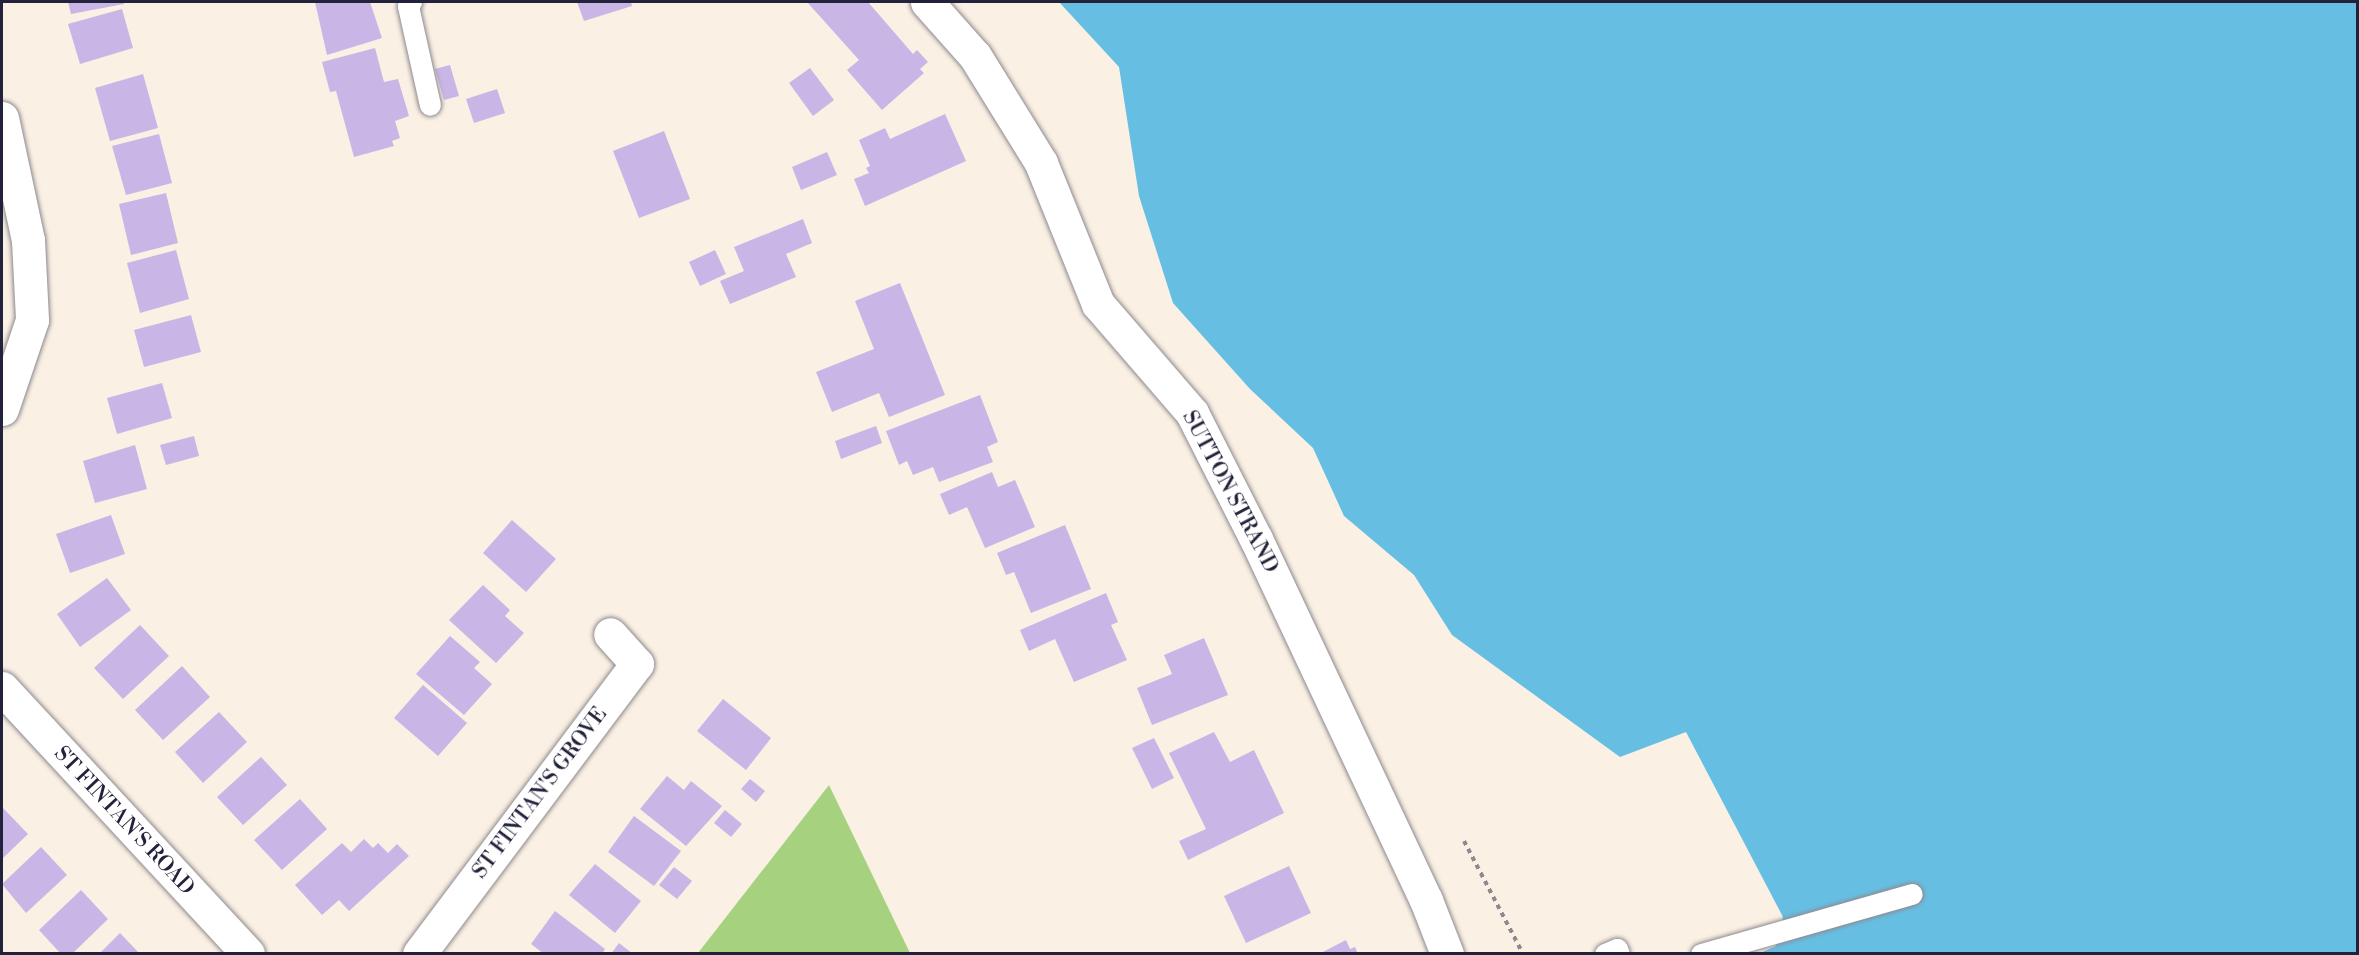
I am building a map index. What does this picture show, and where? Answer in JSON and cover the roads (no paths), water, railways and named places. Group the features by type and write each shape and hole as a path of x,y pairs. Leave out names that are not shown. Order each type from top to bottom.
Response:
{"street":[{"name":"SUTTON STRAND","path":"927,2 975,56 1041,163 1098,304 1192,413 1261,549 1426,900 1447,954"},
{"path":"2,118 28,240 32,320 2,409"},
{"name":"ST FINTAN'S GROVE","path":"419,954 637,664 610,634"},
{"name":"ST FINTAN'S ROAD","path":"2,688 248,954"}],"lane":[{"path":"411,2 408,6 430,105"},
{"path":"1701,954 1912,894"},
{"path":"1605,954 1617,949 1619,954"}],"water":[{"path":"1059,2 2357,2 2357,953 1760,953 1776,946 1783,917 1686,732 1620,757 1452,635 1414,575 1344,516 1313,448 1250,389 1173,303 1139,196 1119,67"}]}
